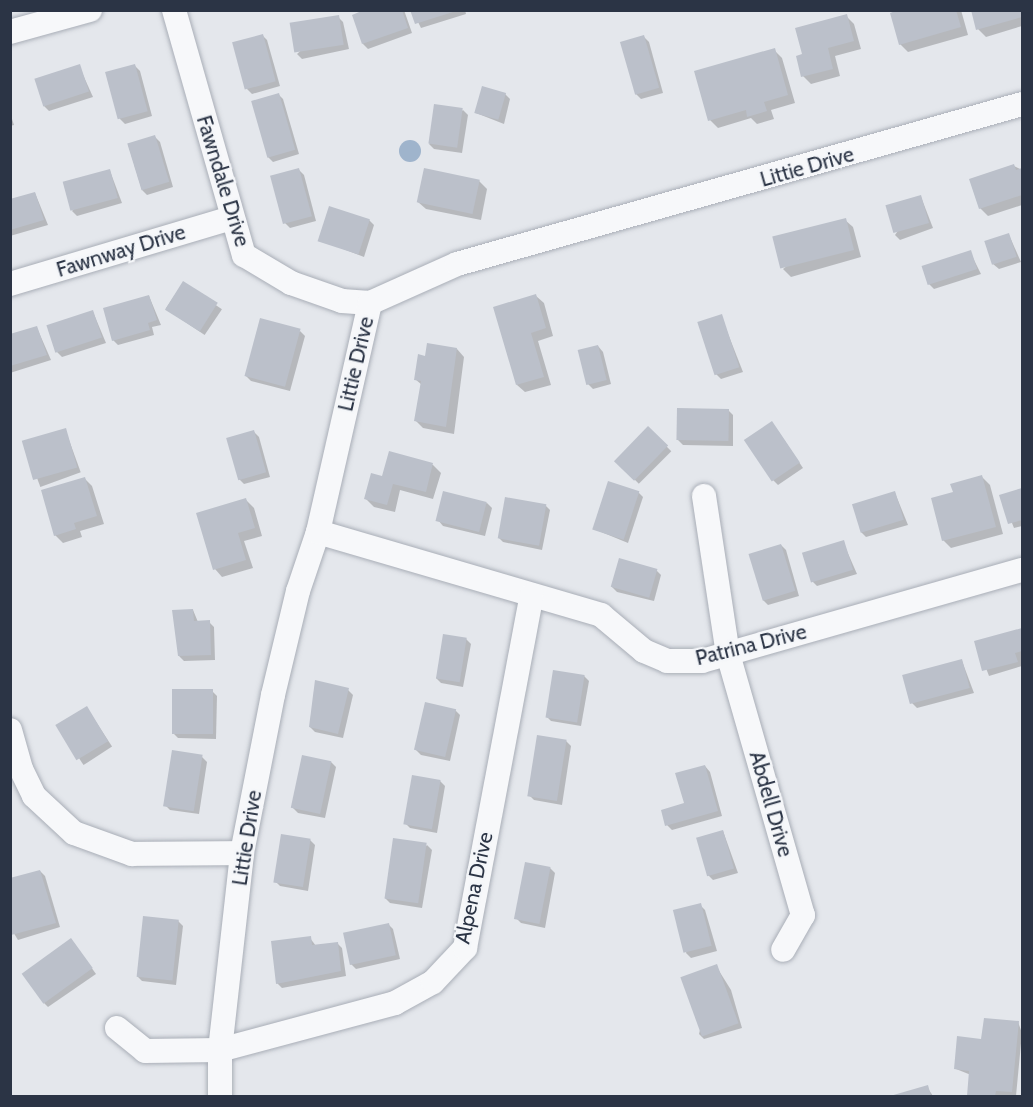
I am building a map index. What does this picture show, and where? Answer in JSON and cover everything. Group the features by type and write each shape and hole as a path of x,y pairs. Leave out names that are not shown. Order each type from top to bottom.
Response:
{"street":[{"path":"10,32 90,10"},
{"name":"Fawndale Drive","path":"174,10 231,218 244,255 266,271 342,301 369,303"},
{"name":"Littie Drive","path":"220,1096 220,1050 242,854 273,695 298,591 318,532 369,303 457,264 1023,104"},
{"name":"Fawnway Drive","path":"10,284 231,218"},
{"name":"Abdell Drive","path":"704,496 728,654 802,915 783,950"},
{"name":"Patrina Drive","path":"318,532 601,615 644,651 667,662 702,661 1023,570"},
{"name":"Alpena Drive","path":"117,1028 144,1051 220,1050 395,1004 433,982 465,948 532,595"},
{"path":"10,730 21,770 34,796 74,833 132,854 242,854"}],"water":[{"path":"410,140 418,143 421,151 418,159 410,162 402,159 399,151 402,143"}],"building":[{"path":"364,10 402,10 408,28 362,44 352,15"},
{"path":"410,10 456,10 456,11 415,24"},
{"path":"898,10 956,10 961,27 899,45 890,13"},
{"path":"971,10 1022,10 1022,17 976,30"},
{"path":"847,14 854,41 828,48 833,69 801,77 796,56 802,54 795,28"},
{"path":"339,15 344,45 294,52 290,23"},
{"path":"263,34 276,81 245,90 232,42"},
{"path":"644,35 659,88 635,95 620,42"},
{"path":"775,48 788,95 764,102 767,111 747,117 746,110 708,121 694,71"},
{"path":"80,64 89,92 43,106 34,79"},
{"path":"135,64 148,111 118,119 105,72"},
{"path":"482,86 506,93 498,120 474,113"},
{"path":"279,93 295,150 267,158 251,101"},
{"path":"434,104 463,108 457,148 428,144"},
{"path":"155,135 169,182 142,190 127,143"},
{"path":"1014,164 1016,170 1022,168 1022,195 979,209 969,179"},
{"path":"299,168 312,216 283,224 270,176"},
{"path":"424,168 480,180 472,214 417,202"},
{"path":"110,169 118,198 70,211 63,182"},
{"path":"35,192 44,220 10,230 10,199"},
{"path":"921,195 929,223 893,233 885,205"},
{"path":"329,206 370,219 358,254 318,241"},
{"path":"846,218 854,250 780,268 772,236"},
{"path":"1009,233 1017,257 992,265 984,241"},
{"path":"971,250 977,269 928,285 922,266"},
{"path":"183,281 218,303 200,332 165,310"},
{"path":"536,294 546,328 531,333 544,377 516,385 493,307"},
{"path":"149,295 157,320 148,323 150,330 112,341 103,308"},
{"path":"93,310 102,338 55,353 46,325"},
{"path":"722,314 739,367 715,375 697,322"},
{"path":"260,318 301,329 285,387 244,376"},
{"path":"37,326 47,355 10,366 10,334"},
{"path":"427,343 457,348 446,427 414,421 421,381 414,380 418,354 425,356"},
{"path":"598,345 607,380 586,385 578,350"},
{"path":"677,408 729,409 728,441 676,440"},
{"path":"772,421 800,462 772,481 744,440"},
{"path":"648,426 668,445 634,481 614,461"},
{"path":"66,428 77,467 33,480 22,441"},
{"path":"254,430 266,472 238,480 226,438"},
{"path":"389,451 433,463 426,492 393,484 387,505 364,499 371,473 382,476"},
{"path":"982,475 996,527 942,541 931,498 953,492 950,484"},
{"path":"85,477 97,516 74,523 76,529 54,536 41,490"},
{"path":"608,481 639,491 624,540 592,530"},
{"path":"1022,488 1022,520 1008,524 999,495"},
{"path":"443,491 487,502 479,532 436,521"},
{"path":"895,491 904,520 861,533 852,504"},
{"path":"505,497 546,504 539,546 498,538"},
{"path":"246,498 255,528 238,533 246,560 213,570 196,513"},
{"path":"844,540 853,570 811,583 802,553"},
{"path":"781,544 795,591 763,601 748,554"},
{"path":"619,558 657,569 649,598 611,587"},
{"path":"193,609 194,621 210,620 211,655 178,656 172,610"},
{"path":"1022,628 1022,651 1015,653 1018,662 982,671 974,641"},
{"path":"443,634 467,638 460,682 436,678"},
{"path":"962,659 970,688 910,704 902,675"},
{"path":"553,670 585,675 577,722 545,717"},
{"path":"315,680 349,688 338,734 309,727"},
{"path":"172,689 213,689 213,734 172,734"},
{"path":"425,702 456,709 445,757 414,750"},
{"path":"87,706 108,741 76,760 55,725"},
{"path":"537,735 567,740 557,801 527,796"},
{"path":"172,750 203,755 194,811 163,806"},
{"path":"302,755 331,761 320,814 291,808"},
{"path":"705,765 718,811 665,826 661,810 684,803 675,773"},
{"path":"412,775 441,780 432,829 403,824"},
{"path":"723,830 734,868 707,876 696,838"},
{"path":"281,834 311,839 303,887 273,882"},
{"path":"393,838 427,843 418,903 385,898"},
{"path":"525,862 551,867 539,924 514,919"},
{"path":"40,870 56,923 11,935 10,878"},
{"path":"701,903 712,946 684,953 673,910"},
{"path":"143,916 179,920 172,980 137,977"},
{"path":"389,923 396,955 350,965 343,933"},
{"path":"311,936 312,945 338,942 341,971 276,984 271,941"},
{"path":"71,938 93,968 43,1004 22,974"},
{"path":"717,964 739,1023 702,1037 680,977"},
{"path":"984,1018 1019,1021 1012,1092 996,1091 995,1096 967,1096 969,1071 954,1069 957,1036 981,1039"},
{"path":"928,1085 931,1096 890,1096"}]}
